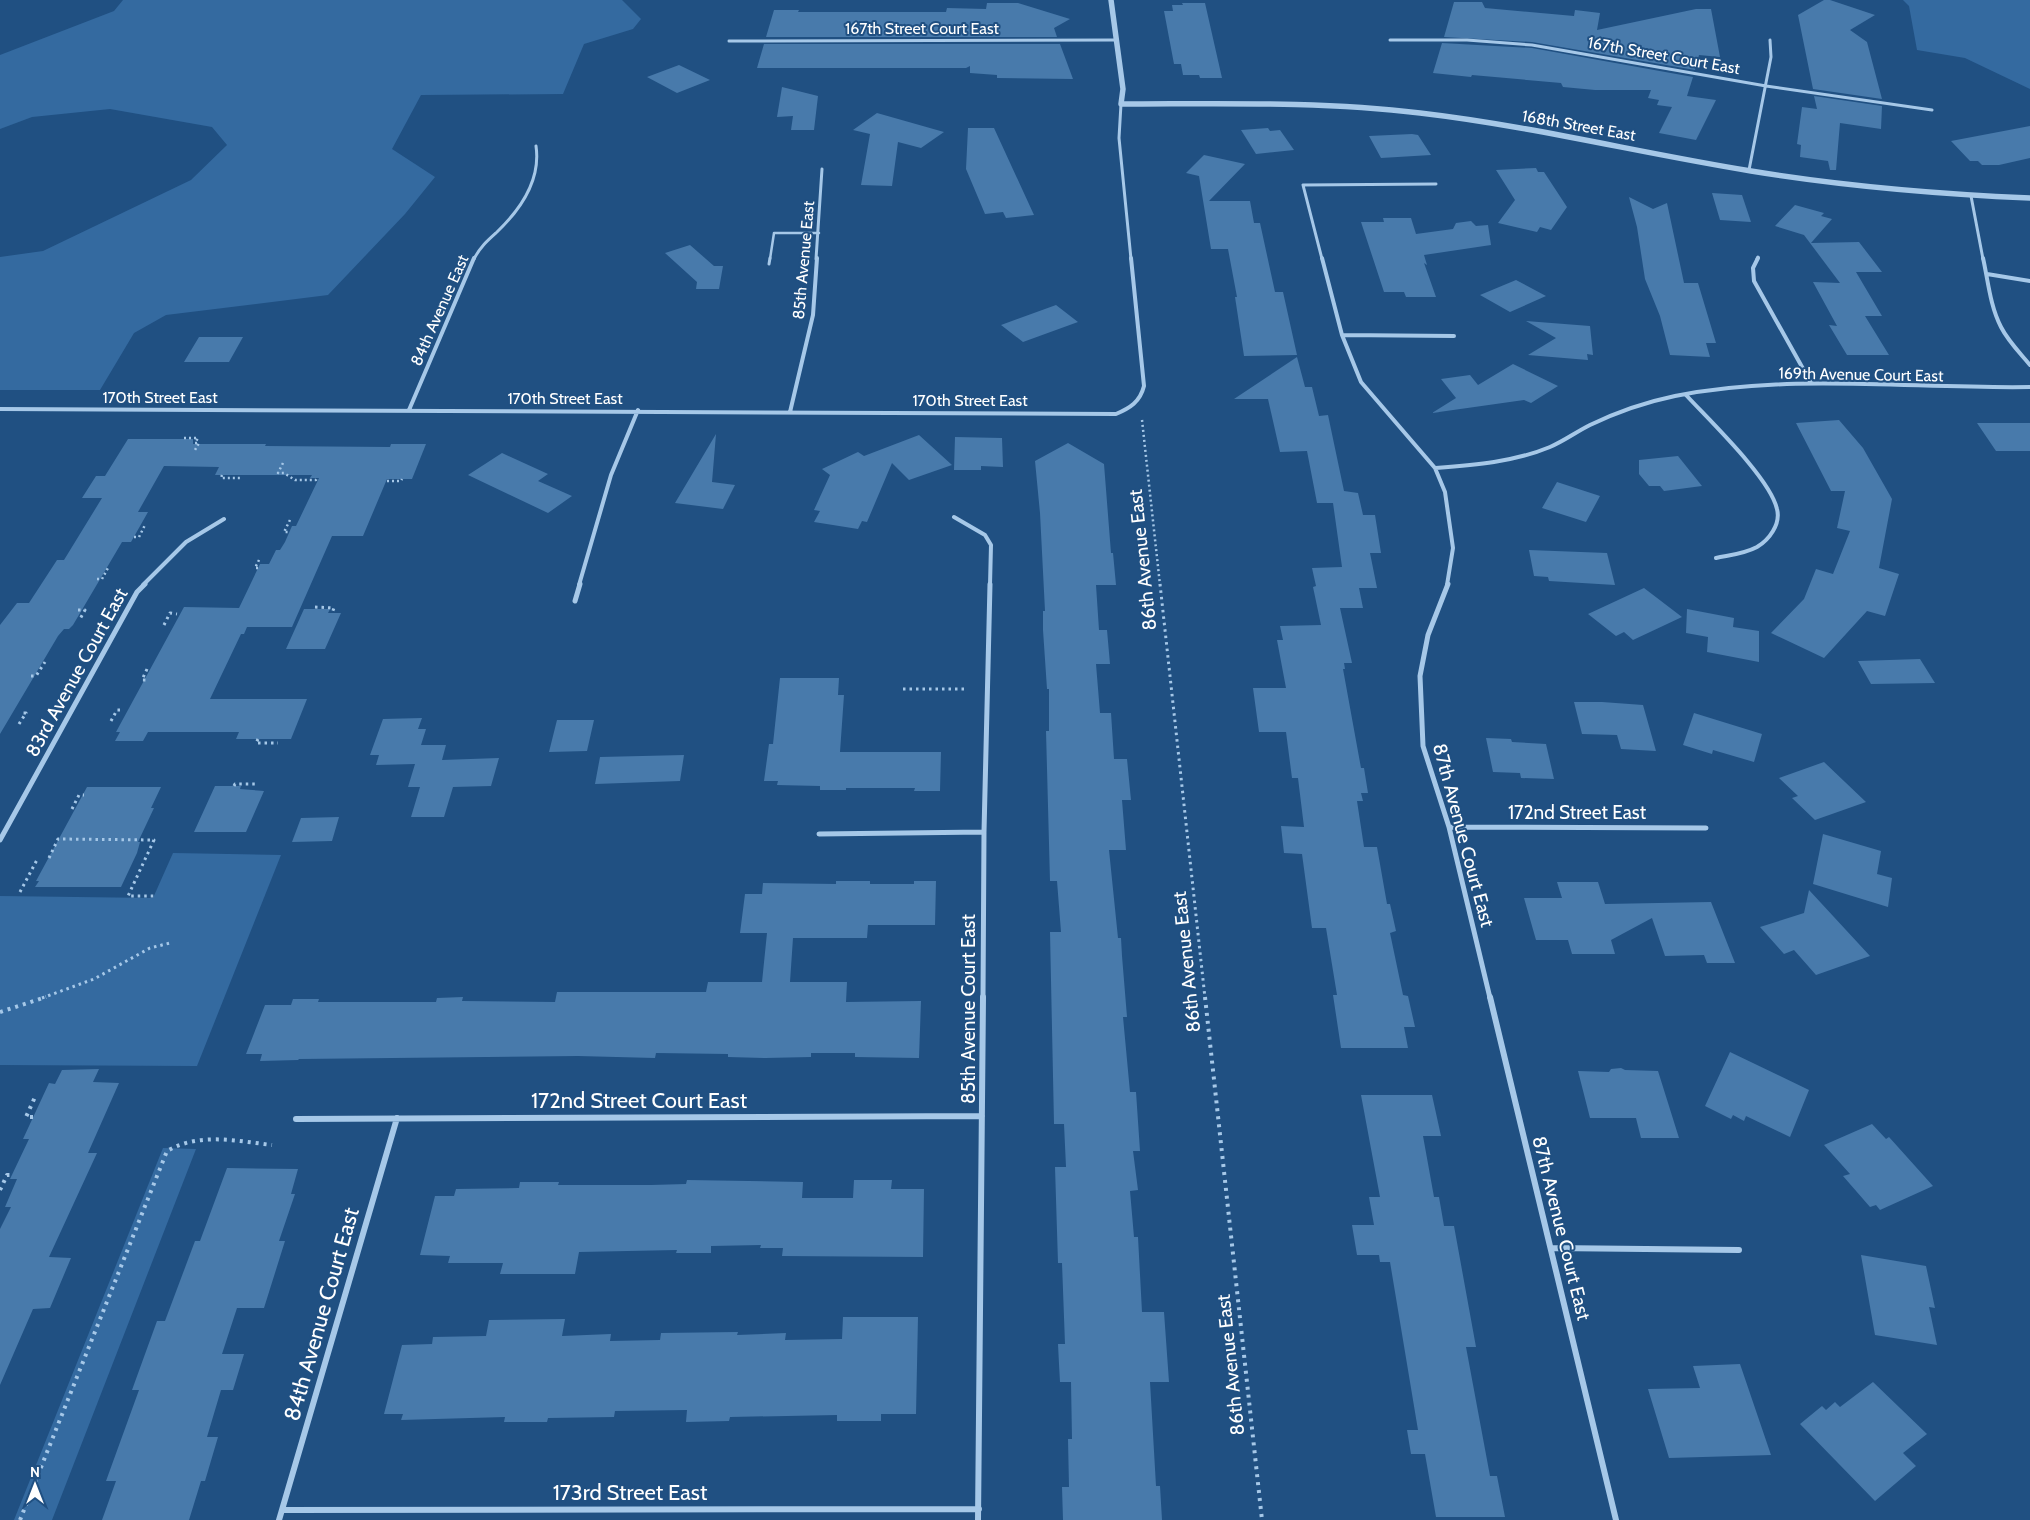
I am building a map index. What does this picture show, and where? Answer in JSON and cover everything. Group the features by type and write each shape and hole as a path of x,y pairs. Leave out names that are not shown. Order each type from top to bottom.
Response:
{"street":[{"path":"1111,0 1123,89 1119,138 1144,386 1140,401"},
{"name":"167th Street Court East","path":"729,41 1115,40"},
{"name":"167th Street Court East","path":"1390,40 1467,40 1532,44 1766,86 1932,110"},
{"path":"1749,170 1771,57 1770,40"},
{"name":"168th Street East","path":"1121,104 1317,104 1420,113 1552,133 1749,170 1874,188 1971,196 2030,198"},
{"name":"84th Avenue East","path":"409,410 467,272 480,247 498,231 524,200 534,180 538,161 536,146"},
{"name":"85th Avenue East","path":"790,412 813,315 822,168"},
{"name":"87th Avenue Court East","path":"1436,184 1303,185 1342,335 1361,382 1435,468 1445,492 1453,548 1449,581 1428,635 1420,676 1423,746 1449,827 1552,1248 1616,1520"},
{"path":"1971,196 1994,307 2000,326 2030,365"},
{"path":"1758,257 1753,268 1754,281 1811,383"},
{"path":"1987,274 2030,281"},
{"path":"1342,335 1454,336"},
{"name":"169th Avenue Court East","path":"1435,468 1479,465 1508,460 1550,446 1619,411 1686,395 1730,388 1811,383 1947,388 2030,387"},
{"path":"1686,395 1763,482 1776,507 1778,521 1762,545 1749,551 1716,558"},
{"name":"170th Street East","path":"0,408 1116,414 1140,401"},
{"path":"576,601 611,474 638,410"},
{"name":"85th Avenue Court East","path":"954,517 984,535 991,544 984,832 978,1520"},
{"name":"83rd Avenue Court East","path":"0,840 138,592 186,542 224,519"},
{"name":"172nd Street East","path":"1449,827 1706,828"},
{"path":"819,834 984,832"},
{"name":"172nd Street Court East","path":"296,1119 982,1116"},
{"name":"84th Avenue Court East","path":"279,1520 397,1118"},
{"path":"1552,1248 1739,1250"},
{"name":"173rd Street East","path":"282,1510 979,1509"}],"lane":[{"path":"769,264 774,233 819,233"}],"path":[{"name":"86th Avenue East","path":"1140,401 1262,1520"},
{"path":"184,438 198,438 194,443 199,443 195,450"},
{"path":"283,462 278,473 284,473 295,480 316,480 317,478"},
{"path":"222,475 221,478 240,478"},
{"path":"387,481 401,481 402,479"},
{"path":"290,520 284,532 290,532"},
{"path":"134,537 139,537 145,526"},
{"path":"258,568 255,568 260,558"},
{"path":"98,579 102,579 108,568"},
{"path":"315,607 334,608 332,613"},
{"path":"78,610 85,610 80,619"},
{"path":"164,625 170,613 177,614"},
{"path":"30,676 36,676 45,662"},
{"path":"146,680 142,680 147,669"},
{"path":"903,689 965,689"},
{"path":"111,721 117,710 121,710"},
{"path":"19,724 26,713 20,713"},
{"path":"258,738 256,743 278,743"},
{"path":"234,786 235,784 256,784"},
{"path":"72,809 79,795 84,795"},
{"path":"49,858 58,840 154,840 128,896 154,896"},
{"path":"20,892 38,858"},
{"path":"0,1012 67,991 102,975 143,950 170,943"},
{"path":"33,1117 26,1117 36,1097"},
{"path":"20,1520 167,1151 176,1144 193,1140 238,1141 272,1145"},
{"path":"0,1190 7,1175 12,1175"}],"shaded area":[{"path":"123,0 622,0 641,19 633,29 584,44 563,94 421,95 392,149 435,177 405,214 328,295 166,315 134,333 100,390 0,390 0,257 43,251 191,180 227,145 212,127 110,109 32,117 0,129 0,55 114,11"},
{"path":"1903,0 2030,0 2030,89 1965,58 1917,50 1909,6"},
{"path":"173,853 281,855 197,1066 0,1065 0,896 153,898"},
{"path":"163,1148 196,1149 52,1520 14,1520"}],"building":[{"path":"1824,0 1830,0 1875,15 1850,30 1867,42 1882,99 1813,89 1798,15"},
{"path":"1454,2 1482,2 1485,8 1574,16 1575,10 1600,13 1597,30 1696,9 1711,9 1720,57 1699,55 1695,70 1532,42 1444,37"},
{"path":"987,3 1018,3 1070,19 1054,28 1057,37 766,37 774,10 799,10 798,12 946,12 947,8 986,9"},
{"path":"1182,3 1205,3 1222,78 1200,78 1199,75 1183,75 1181,64 1174,64 1164,11 1173,11 1172,5 1183,5"},
{"path":"1442,43 1532,48 1693,77 1687,96 1716,100 1696,140 1659,133 1672,107 1657,105 1659,100 1648,98 1651,90 1595,90 1563,87 1561,83 1433,73"},
{"path":"764,44 1060,44 1073,79 997,78 997,75 970,73 970,66 966,68 757,68"},
{"path":"679,65 710,80 677,93 647,77"},
{"path":"782,87 818,96 814,130 791,130 793,116 777,117"},
{"path":"1814,96 1882,106 1881,129 1840,123 1836,170 1830,170 1828,161 1800,157 1801,145 1797,144 1802,107 1817,109"},
{"path":"877,113 944,132 921,148 898,142 892,186 861,185 870,134 853,130"},
{"path":"2030,126 2030,158 1999,165 1982,165 1978,161 1970,161 1951,141"},
{"path":"968,128 994,128 1034,215 1006,218 1003,212 985,214 966,169"},
{"path":"1268,128 1270,131 1280,130 1294,150 1256,154 1241,130"},
{"path":"1418,135 1431,155 1381,158 1369,136"},
{"path":"1204,155 1245,164 1209,201 1250,201 1254,223 1260,223 1275,292 1283,292 1297,355 1244,356 1235,297 1237,297 1228,249 1211,249 1199,176 1186,173"},
{"path":"1536,168 1538,172 1544,172 1567,207 1551,230 1540,227 1537,232 1498,223 1515,200 1496,170"},
{"path":"1712,193 1742,195 1751,222 1720,220"},
{"path":"1629,197 1653,209 1667,203 1684,283 1698,283 1716,343 1706,343 1710,357 1670,355 1660,316 1645,279 1637,227"},
{"path":"1795,205 1824,213 1821,216 1832,219 1811,243 1859,242 1882,272 1856,272 1882,316 1865,316 1889,355 1847,355 1829,325 1837,326 1813,282 1840,283 1804,235 1775,226"},
{"path":"1383,218 1411,218 1416,234 1453,229 1456,223 1471,221 1476,226 1488,225 1491,245 1424,255 1427,265 1424,263 1436,297 1406,297 1404,292 1384,292 1361,222 1384,222"},
{"path":"690,245 714,266 723,266 719,289 696,289 697,282 665,253"},
{"path":"1516,280 1546,296 1510,312 1480,295"},
{"path":"1056,305 1078,322 1023,342 1001,325"},
{"path":"1526,321 1590,326 1593,355 1587,354 1588,360 1528,355 1556,338"},
{"path":"199,337 243,337 229,362 184,362"},
{"path":"1297,357 1305,387 1312,387 1319,416 1328,415 1344,491 1358,493 1363,515 1375,515 1381,553 1370,553 1377,588 1359,588 1363,608 1340,608 1352,663 1344,663 1345,669 1343,669 1361,768 1364,768 1368,793 1361,793 1363,801 1357,801 1364,847 1377,847 1387,904 1390,904 1396,931 1390,933 1403,995 1408,996 1415,1027 1404,1027 1408,1048 1341,1048 1333,995 1337,995 1326,928 1312,928 1302,854 1284,853 1281,826 1304,827 1298,778 1292,778 1286,732 1259,732 1253,688 1286,688 1277,640 1283,640 1280,626 1321,625 1313,587 1316,586 1312,568 1342,567 1333,503 1317,503 1307,451 1280,452 1268,399 1234,399"},
{"path":"1513,364 1558,386 1531,403 1524,400 1432,413 1456,398 1441,379 1470,375 1478,385"},
{"path":"1839,420 1863,448 1892,499 1879,568 1899,574 1885,616 1867,611 1824,658 1771,633 1804,599 1816,569 1833,574 1850,531 1837,528 1845,491 1831,491 1796,423"},
{"path":"1977,423 2030,423 2030,451 1996,451"},
{"path":"716,434 712,482 735,485 723,509 675,503"},
{"path":"919,435 952,465 909,480 892,463 867,522 862,521 858,529 814,522 820,511 814,510 830,475 822,469 858,452 864,456"},
{"path":"955,437 1002,438 1003,467 981,466 981,470 954,470"},
{"path":"128,439 193,439 193,444 266,444 265,446 390,447 391,444 426,444 412,479 387,479 363,536 332,536 292,627 247,627 244,634 241,634 210,699 307,699 291,739 236,739 239,732 148,732 143,741 115,741 120,732 116,732 184,607 239,608 260,564 269,564 276,550 280,550 285,542 292,526 296,526 319,478 310,478 312,475 215,475 219,467 164,466 138,512 148,512 131,542 122,542 73,625 69,629 64,629 58,636 0,734 0,625 17,603 29,603 57,560 64,560 102,498 82,498 96,476 105,476"},
{"path":"1068,443 1104,464 1111,553 1113,553 1116,585 1096,585 1099,630 1107,630 1110,664 1096,664 1100,713 1111,713 1114,759 1127,759 1131,800 1122,800 1126,850 1109,850 1118,938 1121,938 1127,1017 1123,1017 1130,1092 1136,1092 1140,1151 1133,1151 1138,1190 1130,1191 1134,1237 1138,1237 1142,1312 1164,1312 1169,1382 1150,1382 1156,1486 1160,1486 1162,1520 1063,1520 1062,1487 1069,1487 1068,1439 1072,1439 1071,1382 1060,1382 1058,1344 1065,1344 1062,1263 1058,1263 1055,1167 1066,1167 1064,1124 1054,1124 1050,932 1061,932 1057,881 1050,881 1046,731 1049,731 1049,689 1047,689 1043,630 1043,611 1045,611 1040,513 1035,461"},
{"path":"502,453 548,474 538,481 572,496 548,513 468,475"},
{"path":"1678,456 1702,486 1664,491 1660,486 1649,486 1639,474 1639,460"},
{"path":"1557,482 1600,496 1586,522 1542,508"},
{"path":"1529,550 1607,553 1615,585 1549,581 1548,577 1534,576"},
{"path":"1644,588 1682,617 1633,640 1624,632 1616,636 1588,614"},
{"path":"304,609 330,609 328,613 341,613 325,649 286,649"},
{"path":"1687,609 1734,618 1733,627 1759,631 1759,662 1707,652 1708,637 1686,633"},
{"path":"1920,659 1935,683 1871,684 1858,661"},
{"path":"780,678 839,678 838,695 844,695 840,752 941,752 940,791 914,791 915,788 820,790 820,786 777,785 778,781 764,781 769,744 773,744"},
{"path":"1574,702 1643,705 1656,751 1621,749 1617,735 1582,734"},
{"path":"1694,713 1762,734 1754,762 1713,750 1712,754 1683,745"},
{"path":"422,718 418,729 426,729 421,745 446,745 442,760 499,758 491,786 453,787 444,817 411,817 420,787 408,787 415,764 376,765 379,755 370,755 383,719"},
{"path":"557,720 594,720 587,751 549,752"},
{"path":"1486,738 1546,744 1554,779 1521,778 1520,773 1493,772"},
{"path":"684,755 680,781 595,784 600,757"},
{"path":"1824,762 1866,802 1815,820 1792,798 1798,796 1779,778"},
{"path":"215,786 241,786 240,789 264,791 246,832 194,832"},
{"path":"87,787 161,787 151,808 154,808 138,842 140,842 137,853 121,887 35,887 39,881 36,881"},
{"path":"339,817 332,841 292,842 301,818"},
{"path":"1823,834 1881,851 1877,874 1892,878 1888,907 1813,884"},
{"path":"836,881 870,881 870,884 914,884 914,881 936,881 935,925 868,925 867,938 793,938 790,982 847,982 846,1002 921,1001 919,1058 855,1057 855,1053 811,1053 811,1057 765,1058 728,1057 728,1054 656,1053 655,1058 578,1056 260,1061 262,1054 246,1054 265,1005 291,1005 293,999 319,999 318,1002 436,1002 437,998 463,997 462,1001 555,1002 557,992 706,992 708,982 762,982 767,933 740,933 745,894 762,894 763,883 836,884"},
{"path":"1557,882 1598,882 1605,904 1711,902 1735,963 1707,963 1704,955 1665,956 1652,918 1611,940 1615,954 1572,954 1568,940 1536,940 1524,898 1562,898"},
{"path":"1809,890 1870,956 1816,975 1794,950 1784,954 1760,927 1804,913"},
{"path":"1730,1052 1809,1090 1790,1137 1746,1116 1744,1121 1733,1115 1731,1119 1705,1106"},
{"path":"1621,1068 1625,1070 1658,1071 1679,1138 1641,1138 1636,1118 1590,1118 1578,1071 1609,1072 1611,1069"},
{"path":"99,1069 93,1082 119,1083 88,1153 97,1153 49,1257 71,1258 50,1308 33,1309 0,1385 0,1229 11,1207 5,1207 17,1179 10,1179 29,1139 23,1139 49,1083 55,1084 62,1070"},
{"path":"1361,1095 1432,1095 1441,1136 1423,1136 1434,1197 1439,1197 1444,1226 1454,1226 1476,1347 1466,1347 1490,1476 1497,1476 1505,1517 1436,1517 1425,1454 1411,1454 1407,1430 1418,1430 1390,1262 1380,1262 1379,1255 1357,1255 1352,1225 1374,1225 1369,1197 1380,1197"},
{"path":"1872,1124 1886,1139 1889,1137 1933,1186 1880,1210 1876,1205 1870,1207 1843,1176 1850,1174 1824,1145"},
{"path":"227,1168 298,1169 291,1194 295,1194 279,1241 285,1241 264,1308 237,1308 222,1354 244,1354 233,1390 221,1390 207,1437 218,1437 205,1481 201,1481 189,1520 102,1520 116,1481 106,1481 139,1390 132,1390 157,1321 165,1321 195,1241 200,1241"},
{"path":"687,1180 803,1182 802,1198 853,1198 854,1180 892,1180 891,1189 924,1189 923,1257 782,1256 783,1248 760,1248 761,1245 711,1246 711,1253 676,1253 677,1250 579,1252 575,1274 500,1274 503,1263 448,1263 450,1256 420,1255 435,1196 454,1196 456,1189 519,1188 520,1182 559,1182 558,1185 651,1185 686,1184"},
{"path":"1861,1255 1926,1266 1935,1308 1929,1307 1937,1345 1875,1335"},
{"path":"843,1317 918,1317 916,1414 881,1414 881,1421 837,1421 837,1415 730,1417 729,1421 686,1422 687,1410 615,1411 614,1417 548,1418 547,1422 504,1422 505,1417 401,1420 403,1414 384,1414 402,1345 432,1344 433,1337 486,1336 489,1320 565,1319 562,1336 611,1334 610,1341 660,1340 661,1333 738,1332 737,1335 786,1333 785,1340 842,1339"},
{"path":"1740,1364 1771,1455 1669,1458 1648,1389 1700,1388 1693,1366"},
{"path":"1873,1382 1927,1434 1903,1453 1916,1466 1875,1501 1800,1424 1822,1406 1826,1410 1835,1402 1840,1407"}]}
